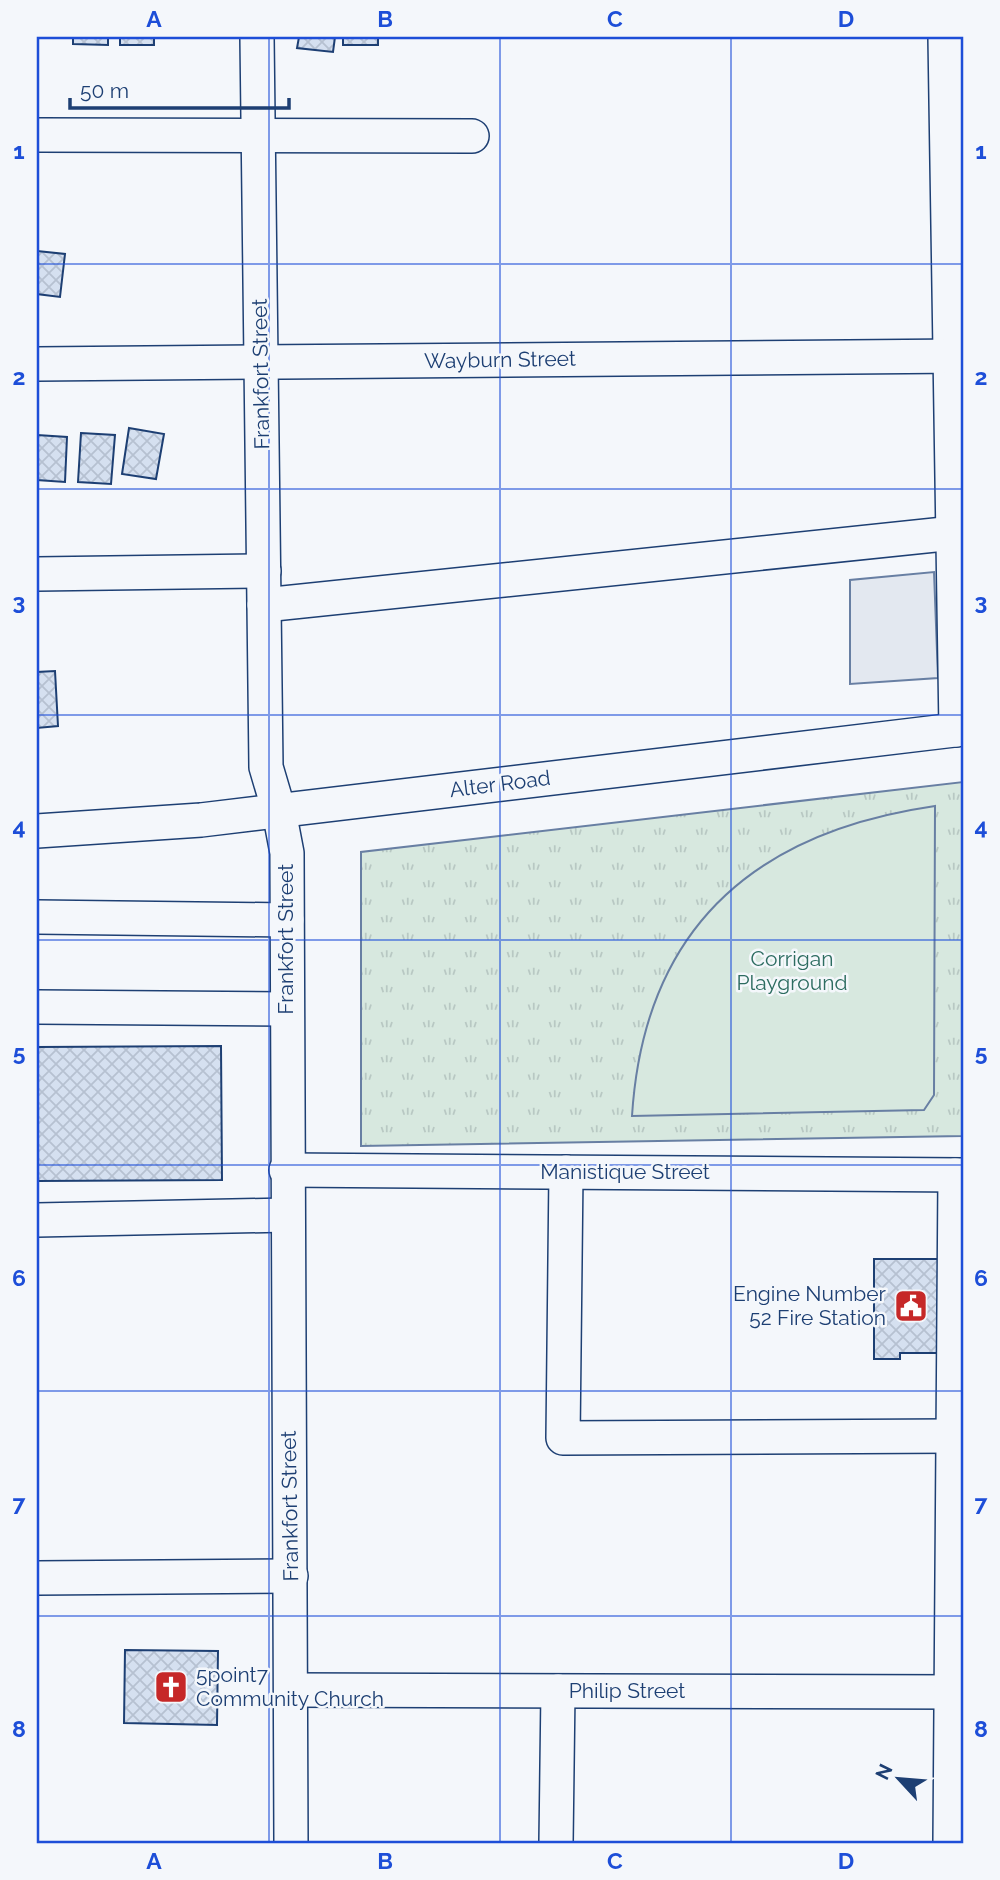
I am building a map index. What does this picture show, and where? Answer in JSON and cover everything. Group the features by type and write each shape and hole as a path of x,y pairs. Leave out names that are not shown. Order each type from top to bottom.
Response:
{"street":[{"name":"Frankfort Street","path":"257,37 266,767 279,811 287,853 286,1170 291,1843"},
{"path":"944,37 957,356 954,533 960,730"},
{"path":"37,135 472,136"},
{"name":"Wayburn Street","path":"37,364 957,356"},
{"path":"264,605 954,533"},
{"path":"37,574 264,571"},
{"name":"Alter Road","path":"37,831 201,820 960,730"},
{"path":"37,917 287,920"},
{"path":"37,1007 286,1009"},
{"name":"Manistique Street","path":"286,1170 959,1175"},
{"path":"566,1171 563,1438 953,1436"},
{"path":"950,1843 957,1692 953,1436 959,1175"},
{"path":"37,1220 287,1216"},
{"path":"37,1578 291,1576"},
{"name":"Philip Street","path":"291,1690 957,1692"},
{"path":"556,1843 558,1691"}],"green space":[{"name":"Corrigan Playground","path":"963,782 963,1136 361,1146 361,852"},
{"path":"935,806 934,1095 924,1110 632,1116 641,1049 659,991 686,942 720,900 763,866 813,839 871,819"}],"shaded area":[{"path":"934,572 938,678 850,684 850,580"}],"building":[{"path":"73,37 108,37 108,45 73,44"},
{"path":"120,37 154,37 154,45 120,45"},
{"path":"299,37 335,37 333,52 297,48"},
{"path":"343,37 378,37 378,45 343,45"},
{"path":"37,251 65,254 60,297 37,294"},
{"path":"129,428 164,434 156,479 122,474"},
{"path":"81,433 115,435 111,484 78,482"},
{"path":"37,435 67,437 65,482 37,480"},
{"path":"55,671 58,726 37,728 37,672"},
{"path":"221,1046 222,1180 37,1181 37,1047"},
{"name":"Engine Number 52 Fire Station","path":"874,1259 948,1259 948,1353 900,1353 900,1359 874,1359"},
{"name":"5point7 Community Church","path":"125,1650 218,1651 217,1725 124,1723"}],"place":[{"name":"Engine Number 52 Fire Station","path":"911,1306"},
{"name":"5point7 Community Church","path":"171,1687"}]}
